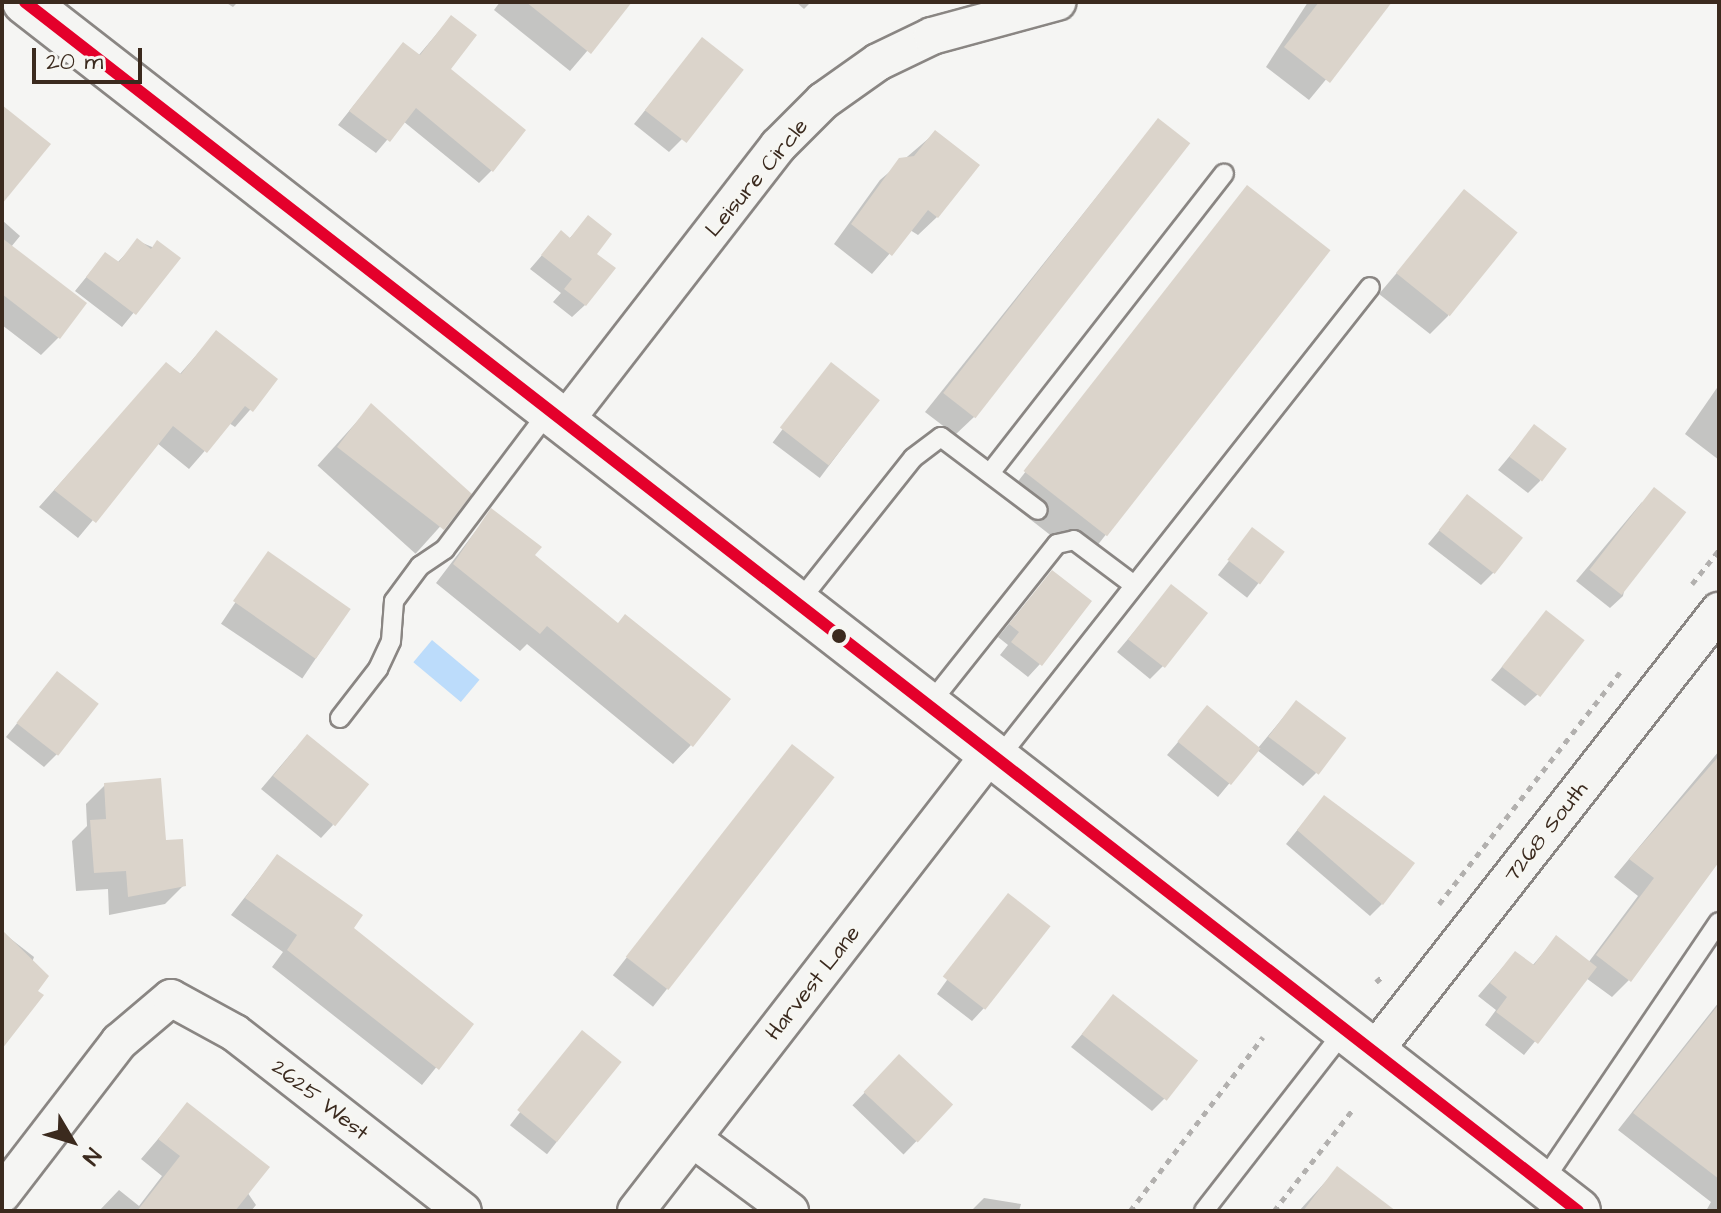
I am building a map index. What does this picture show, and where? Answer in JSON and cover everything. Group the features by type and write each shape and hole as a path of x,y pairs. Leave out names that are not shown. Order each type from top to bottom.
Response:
{"main road":[{"path":"40,7 556,416 1578,1211"}],"street":[{"name":"Leisure Circle","path":"556,416 778,146 823,101 878,62 932,36 1057,2"},
{"name":"7268 South","path":"1358,1042 1719,611"},
{"name":"Harvest Lane","path":"636,1211 993,757"},
{"name":"2625 West","path":"2,1194 119,1042 171,998 235,1033 463,1211"},
{"path":"693,1139 790,1211"}],"lane":[{"path":"990,473 1224,174"},
{"path":"993,757 1370,287"},
{"path":"340,718 385,655 394,601 420,566 445,549 556,416"},
{"path":"797,604 926,443 941,437 1038,510"},
{"path":"928,706 1057,544 1074,540 1134,585"},
{"path":"1542,1183 1719,922"},
{"path":"1204,1211 1358,1042"}],"path":[{"path":"1130,1211 1263,1037"},
{"path":"1274,1211 1354,1108"}],"water":[{"path":"432,640 479,680 461,702 413,662"}],"building":[{"path":"526,2 632,2 591,54"},
{"path":"1319,2 1392,2 1330,83 1284,47"},
{"path":"451,15 477,35 451,69 526,130 493,172 416,108 390,142 349,111 403,42 420,55"},
{"path":"702,37 744,70 687,143 645,110"},
{"path":"2,105 51,144 2,204"},
{"path":"1158,118 1190,143 975,418 943,393"},
{"path":"935,130 980,165 938,218 928,210 892,256 851,224 899,158 914,156"},
{"path":"1247,185 1331,250 1107,536 1024,471"},
{"path":"1464,189 1518,232 1450,316 1396,273"},
{"path":"588,215 612,234 597,254 616,268 586,306 564,289 572,279 541,255 561,230 570,238"},
{"path":"2,238 87,303 60,339 2,294"},
{"path":"137,238 151,249 157,240 181,258 136,315 86,277 105,252 119,262"},
{"path":"216,330 278,379 253,412 245,406 207,453 173,426 96,523 54,490 166,362 181,374"},
{"path":"831,362 880,400 829,466 780,427"},
{"path":"371,403 472,494 444,530 337,447"},
{"path":"1534,424 1567,449 1542,481 1509,457"},
{"path":"1654,487 1686,512 1622,595 1589,570"},
{"path":"1467,494 1523,538 1495,574 1439,530"},
{"path":"491,508 542,547 535,555 618,623 625,614 731,699 693,747 547,626 540,634 453,564"},
{"path":"1252,527 1285,552 1260,584 1227,560"},
{"path":"268,551 351,609 316,659 233,601"},
{"path":"1052,570 1092,601 1042,666 1011,642 1019,632 1009,624"},
{"path":"1171,584 1208,613 1165,668 1128,639"},
{"path":"1546,610 1585,640 1540,697 1502,667"},
{"path":"57,671 99,704 58,756 16,723"},
{"path":"1296,700 1346,738 1319,775 1268,737"},
{"path":"1207,705 1261,748 1231,785 1177,742"},
{"path":"307,734 369,784 335,826 273,776"},
{"path":"792,744 835,777 668,990 626,957"},
{"path":"1719,756 1719,862 1631,982 1596,955 1654,878 1629,859"},
{"path":"161,778 166,840 183,839 186,886 128,897 126,871 94,873 90,820 106,819 104,783"},
{"path":"1324,795 1415,863 1383,905 1297,830"},
{"path":"277,854 363,915 354,928 474,1024 439,1070 287,950 297,935 245,898"},
{"path":"1008,893 1051,926 985,1010 943,977"},
{"path":"2,930 49,976 38,991 44,995 2,1049"},
{"path":"1556,935 1597,967 1538,1044 1496,1012 1507,997 1490,983 1515,951 1534,965"},
{"path":"1113,994 1198,1060 1167,1101 1082,1034"},
{"path":"1719,1004 1719,1179 1633,1113"},
{"path":"582,1030 622,1062 557,1142 517,1110"},
{"path":"899,1054 953,1104 918,1142 864,1092"},
{"path":"187,1102 270,1167 235,1211 137,1211 180,1156 158,1139"},
{"path":"1337,1166 1396,1211 1303,1211"}],"transit line":[{"path":"25,2 1578,1211"}]}
